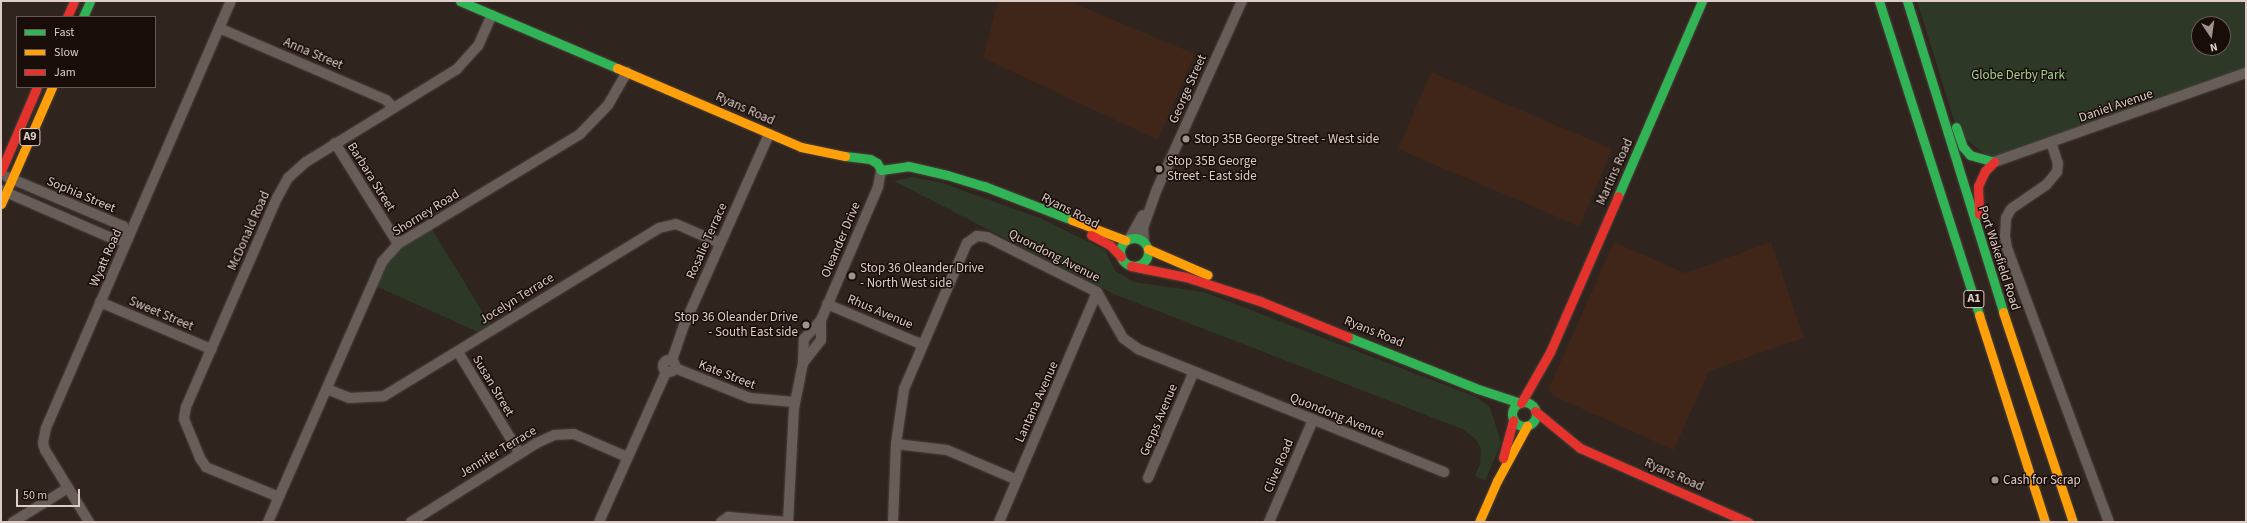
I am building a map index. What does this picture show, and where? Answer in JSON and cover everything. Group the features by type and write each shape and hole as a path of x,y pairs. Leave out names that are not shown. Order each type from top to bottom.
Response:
{"main road":[{"path":"67,16 74,1"},
{"path":"83,16 90,1"},
{"name":"Ryans Road","path":"460,1 768,134 818,152 873,160 881,170 908,166 984,186 1026,203 1128,239"},
{"name":"Martins Road","path":"1521,403 1550,352 1702,1"},
{"name":"A1","path":"1879,1 2045,522"},
{"name":"Port Wakefield Road","path":"1907,1 1985,259 2073,522"},
{"path":"1917,1 1963,147 1973,157 1994,162"},
{"name":"A9","path":"1,171 37,88"},
{"name":"A9","path":"1,204 4,191 12,179 52,88"},
{"path":"1985,259 1977,190 1985,171 1994,162"},
{"name":"Ryans Road","path":"1026,203 1110,245 1121,257"},
{"path":"1128,239 1146,245 1144,262 1132,266 1121,257 1120,248 1128,239"},
{"name":"Ryans Road","path":"1146,245 1260,301"},
{"name":"Ryans Road","path":"1132,266 1186,277 1260,301 1478,389 1521,403"},
{"name":"Martins Road","path":"1534,409 1550,352"},
{"name":"Ryans Road","path":"1478,389 1513,419"},
{"path":"1479,522 1497,481 1527,426 1534,421 1534,409 1527,403 1521,403 1514,408 1513,419 1497,481"},
{"name":"Ryans Road","path":"1534,409 1568,440 1580,448 1748,522"},
{"path":"1513,419 1520,426 1527,426"},
{"name":"Ryans Road","path":"1527,426 1568,440"}],"street":[{"name":"Wyatt Road","path":"89,522 45,450 44,436 100,302 231,1"},
{"name":"George Street","path":"1146,245 1143,228 1157,188 1242,1"},
{"name":"McDonald Road","path":"279,497 211,471 200,458 186,427 185,413 211,349 283,186 294,171 335,143 394,108 456,68 478,46 492,15"},
{"name":"Anna Street","path":"219,28 386,100 394,108"},
{"name":"Shorney Road","path":"268,522 327,389 373,278 382,262 398,244 580,134 608,105 627,72"},
{"name":"Daniel Avenue","path":"1994,162 2246,73"},
{"name":"Rosalie Terrace","path":"599,522 627,457 671,367 720,243 768,134"},
{"name":"Port Wakefield Road","path":"2051,142 2058,163 2057,172 2046,185 2011,209 2006,218 2005,236 2007,248 2109,522"},
{"name":"Barbara Street","path":"335,143 398,244"},
{"name":"Oleander Drive","path":"787,522 794,402 803,362 804,339 820,320 828,304 878,187 881,170"},
{"name":"Sophia Street","path":"1,174 123,226 128,239 116,240 4,191"},
{"name":"George Street","path":"1128,239 1157,188"},
{"name":"Jocelyn Terrace","path":"327,389 349,398 384,396 659,228 676,224 720,243"},
{"name":"Quondong Avenue","path":"893,522 896,444 901,400 923,344 967,243 977,236 987,237 1097,292 1118,331 1129,343 1313,420 1444,472"},
{"name":"Lantana Avenue","path":"999,522 1097,292"},
{"name":"Sweet Street","path":"100,302 211,349"},
{"name":"Rhus Avenue","path":"828,304 923,344"},
{"name":"Oleander Drive","path":"803,362 821,340 820,320"},
{"name":"Susan Street","path":"458,352 520,454"},
{"name":"Kate Street","path":"671,367 750,398 794,402"},
{"name":"Gepps Avenue","path":"1148,478 1194,371"},
{"name":"Clive Road","path":"1269,522 1313,420"},
{"name":"Jennifer Terrace","path":"411,522 550,436 570,434 627,457"},
{"path":"896,444 947,450 1017,480"},
{"path":"13,522 68,488"},
{"path":"721,522 728,516 787,522"}],"shaded area":[{"path":"998,1 1069,1 1195,54 1158,140 983,58"},
{"path":"1431,72 1612,149 1580,226 1398,149"},
{"path":"1614,242 1685,273 1771,242 1804,338 1709,371 1674,450 1553,396 1549,388"}],"green space":[{"name":"Globe Derby Park","path":"1917,1 2246,1 2246,73 1994,162 1958,133"},
{"path":"913,177 942,183 1040,218 1105,250 1115,271 1134,282 1204,292 1476,397 1490,407 1501,443 1485,481 1475,476 1480,464 1481,448 1475,438 1462,429 1114,294 894,181"},
{"path":"430,226 493,329 485,335 371,284 382,262"}],"traffic: fast":[{"path":"83,16 90,1"},
{"path":"460,1 617,68"},
{"path":"1618,196 1702,1"},
{"path":"1879,1 1979,315"},
{"path":"1907,1 2003,312"},
{"path":"1956,127 1963,147 1970,155 1994,162"},
{"path":"845,156 870,159 877,163 881,170 908,166 947,175 984,186 1072,220"},
{"path":"1134,238 1140,239 1144,242 1147,246 1148,252 1147,258 1144,262 1140,265 1134,266 1128,265 1124,262 1121,258 1120,252 1121,246 1124,242 1128,239 1134,238"},
{"path":"1348,337 1478,389 1520,403"},
{"path":"1524,402 1532,406 1536,414 1532,422 1524,426 1516,422 1512,414 1516,406 1524,402"}],"traffic: slow":[{"path":"617,68 801,147 845,156"},
{"path":"1,204 52,88"},
{"path":"1072,220 1125,240"},
{"path":"1148,249 1208,275"},
{"path":"2003,312 2073,522"},
{"path":"1979,315 2045,522"},
{"path":"1479,522 1497,481 1527,426"}],"traffic: jam":[{"path":"67,16 74,1"},
{"path":"1,171 37,88"},
{"path":"1979,214 1978,186 1985,171 1994,162"},
{"path":"1521,403 1550,352 1618,196"},
{"path":"1091,235 1110,245 1121,257"},
{"path":"1131,266 1186,277 1260,301 1348,337"},
{"path":"1535,411 1580,448 1748,522"},
{"path":"1503,458 1513,420"}],"place":[{"name":"Stop 35B George Street - West side","path":"1186,139"},
{"name":"Stop 35B George Street - East side","path":"1159,169"},
{"name":"Stop 36 Oleander Drive - North West side","path":"852,276"},
{"name":"Stop 36 Oleander Drive - South East side","path":"806,325"},
{"name":"Cash for Scrap","path":"1995,480"}]}
